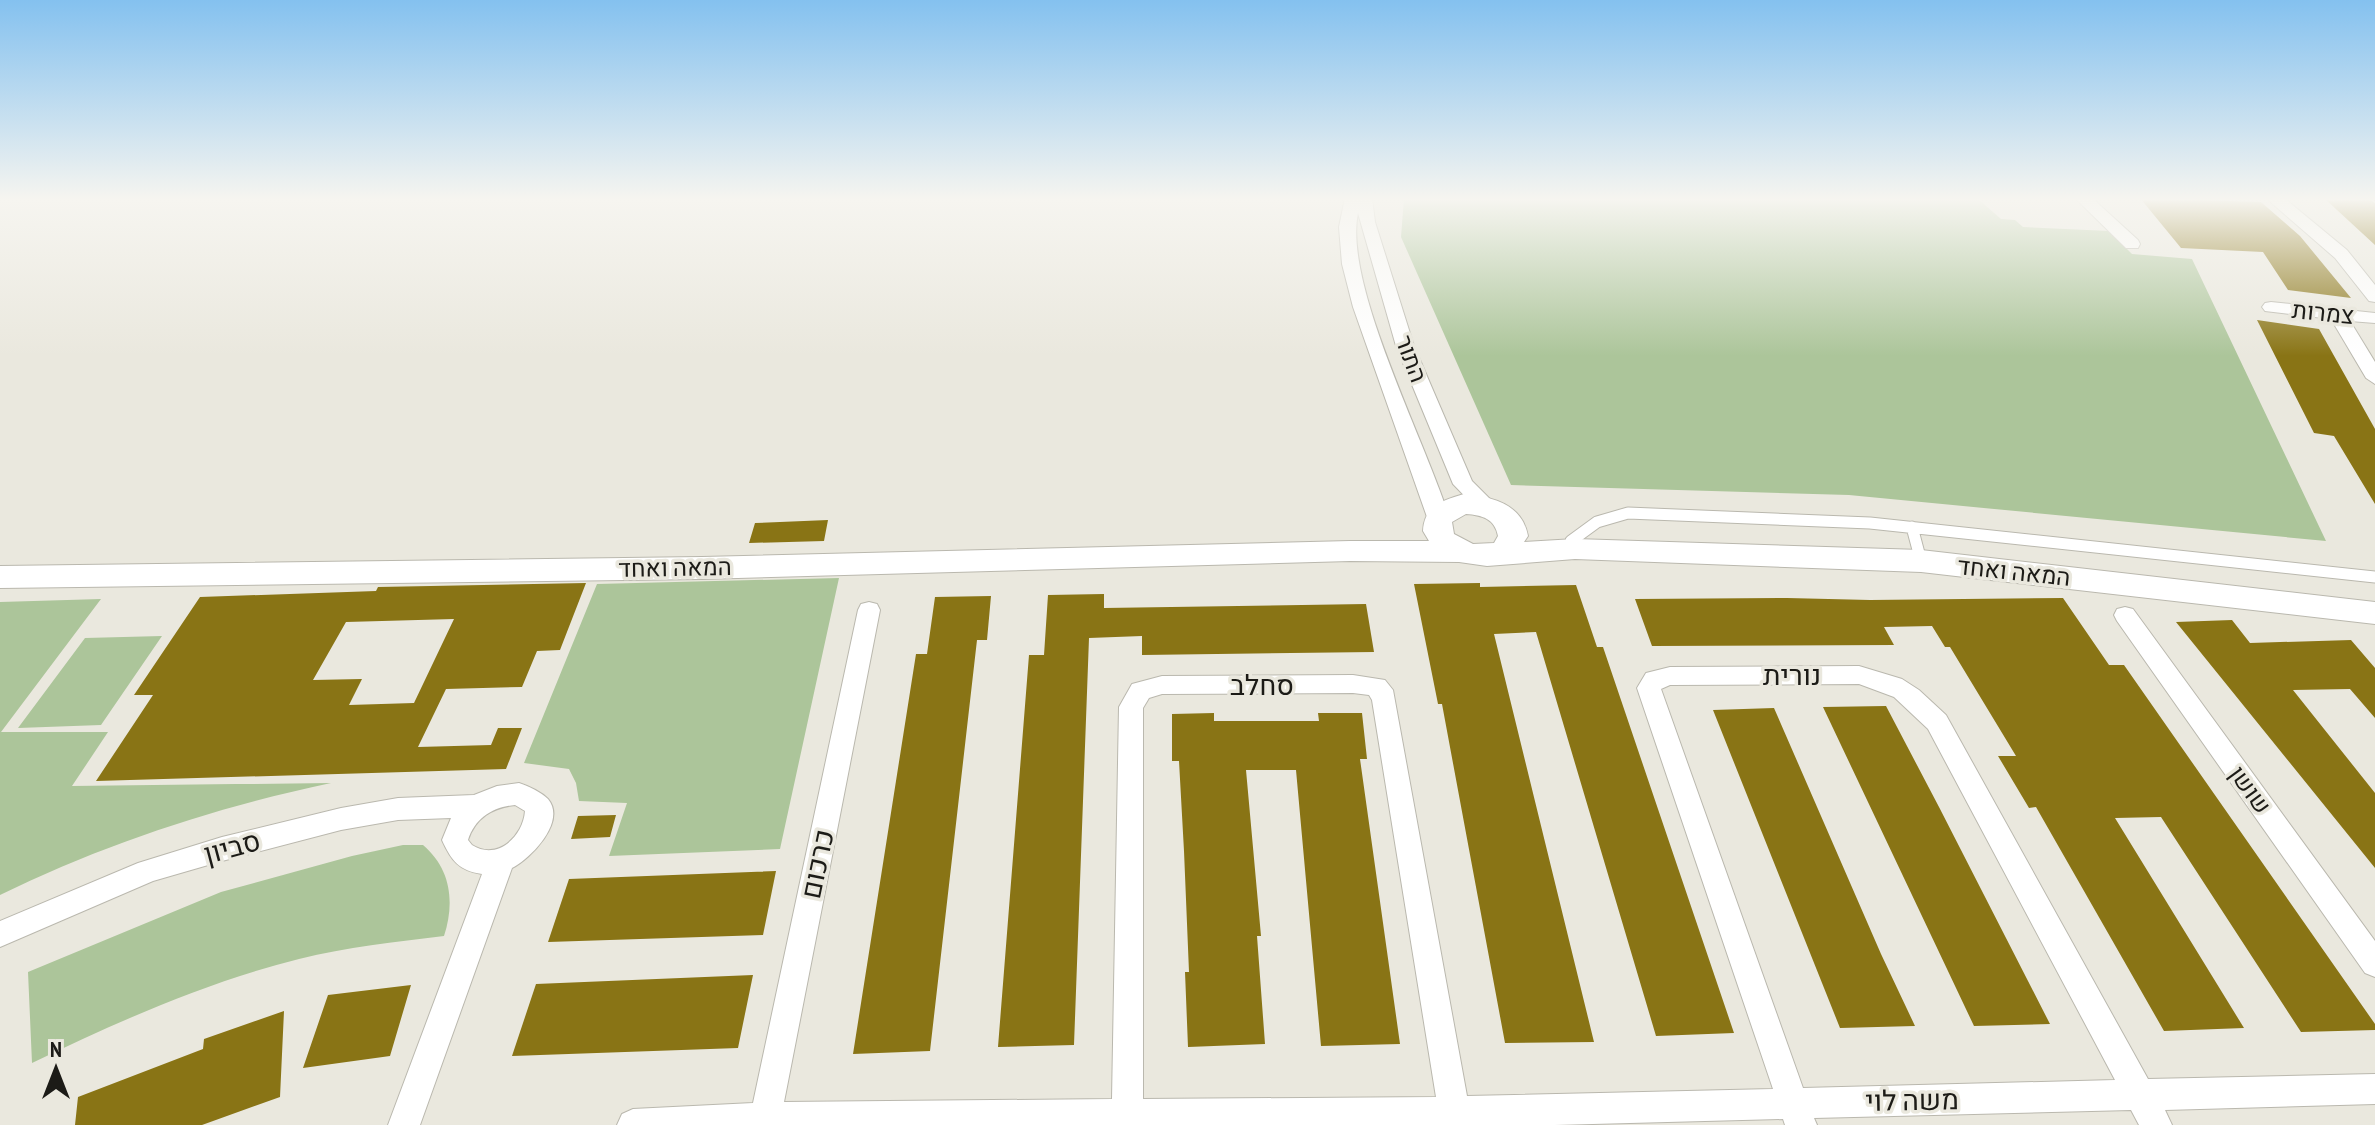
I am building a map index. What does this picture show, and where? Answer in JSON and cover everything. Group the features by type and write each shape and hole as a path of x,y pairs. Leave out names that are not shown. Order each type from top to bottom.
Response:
{"street":[{"name":"התור","path":"1350,250 1374,341 1429,480 1437,521"},
{"name":"התור","path":"1376,250 1405,346 1463,484 1494,510"},
{"path":"2337,250 2375,297"},
{"name":"צמרות","path":"2271,307 2375,318"},
{"path":"2337,314 2375,378"},
{"path":"1453,506 1494,510 1513,528 1511,544 1496,554 1470,556 1457,552 1441,540 1437,521 1453,506"},
{"name":"המאה ואחד","path":"1494,510 1536,530 1571,541 1652,551"},
{"name":"המאה ואחד","path":"1350,551 1387,547 1412,539 1437,521"},
{"name":"המאה ואחד","path":"1496,554 1543,549 1921,561 2375,613"},
{"name":"המאה ואחד","path":"0,577 702,568 1350,551 1457,552"},
{"name":"כרכום","path":"764,1122 869,610"},
{"name":"שושן","path":"2125,615 2375,964"},
{"name":"נורית","path":"1797,1114 1649,688 1654,680 1670,676 1859,675 1887,680 1913,697 1937,722 2141,1096"},
{"name":"סחלב","path":"1127,1120 1131,707 1141,691 1162,685 1353,684 1376,687 1384,697 1455,1118"},
{"path":"519,794 530,798 538,806 541,821 536,833 516,853 501,860 472,861 458,851 455,840 458,828 477,806 505,795 519,794"},
{"name":"סביון","path":"0,934 148,871 222,849 341,819 398,809 477,806"},
{"path":"404,1125 501,860"},
{"name":"משה לוי","path":"633,1125 1797,1114 2141,1096 2375,1089"},
{"path":"2141,1096 2156,1125"}],"lane":[{"path":"1571,541 1592,522 1608,515 1628,513 1912,527 2375,577"},
{"path":"1912,527 1921,561"}],"green space":[{"path":"1407,250 2128,250 2132,254 2192,259 2326,541 1849,495 1511,485"},
{"path":"839,578 780,849 609,856 627,803 579,801 576,783 569,769 524,763 597,584"},
{"path":"101,599 1,732 108,732 72,786 331,783 246,803 120,843 0,895 0,602"},
{"path":"162,636 101,725 18,728 85,638"},
{"path":"403,845 423,845 445,875 450,899 444,936 335,951 265,968 163,1004 32,1063 28,972 221,892"}],"building":[{"path":"2232,250 2312,250 2351,298 2288,290 2263,252"},
{"path":"2257,320 2319,329 2375,429 2375,504 2334,436 2314,433"},
{"path":"828,520 824,541 749,543 755,523"},
{"path":"586,583 560,650 537,651 522,687 446,689 418,747 491,745 498,728 522,728 506,769 96,781 153,695 134,695 200,597 376,591 378,587","holes":["454,619 414,703 349,705 362,679 313,680 346,622"]},
{"path":"1480,583 1480,587 1576,585 1597,647 1603,647 1734,1033 1656,1036 1536,632 1494,634 1594,1042 1505,1043 1442,704 1438,704 1414,584"},
{"path":"1104,594 1104,608 1366,604 1374,652 1142,655 1142,636 1089,638 1074,1045 998,1047 1029,655 1044,655 1048,595"},
{"path":"991,596 987,640 977,640 930,1051 853,1054 916,654 927,654 935,597"},
{"path":"2063,598 2109,665 2124,665 2375,1024 2375,1030 2301,1032 2161,817 2115,818 2244,1028 2164,1031 2036,807 2029,808 1998,756 2016,756 1950,647 1945,647 1932,626 1884,627 1894,645 1652,646 1635,599"},
{"path":"2232,620 2250,643 2351,640 2375,668 2375,718 2350,689 2293,690 2375,793 2375,868 2176,622"},
{"path":"1886,706 2050,1024 1974,1026 1823,707"},
{"path":"1774,708 1915,1026 1840,1028 1713,710"},
{"path":"1214,713 1214,721 1319,721 1318,713 1362,713 1367,759 1360,759 1400,1044 1321,1046 1296,770 1246,770 1261,936 1257,936 1265,1044 1188,1047 1185,972 1189,972 1184,851 1179,761 1172,761 1172,714"},
{"path":"616,815 610,837 571,839 578,816"},
{"path":"776,871 763,935 548,942 569,879"},
{"path":"753,975 738,1048 512,1056 536,984"},
{"path":"411,985 390,1056 303,1068 328,995"},
{"path":"284,1011 280,1097 202,1125 75,1125 78,1097 203,1049 204,1039"}]}
